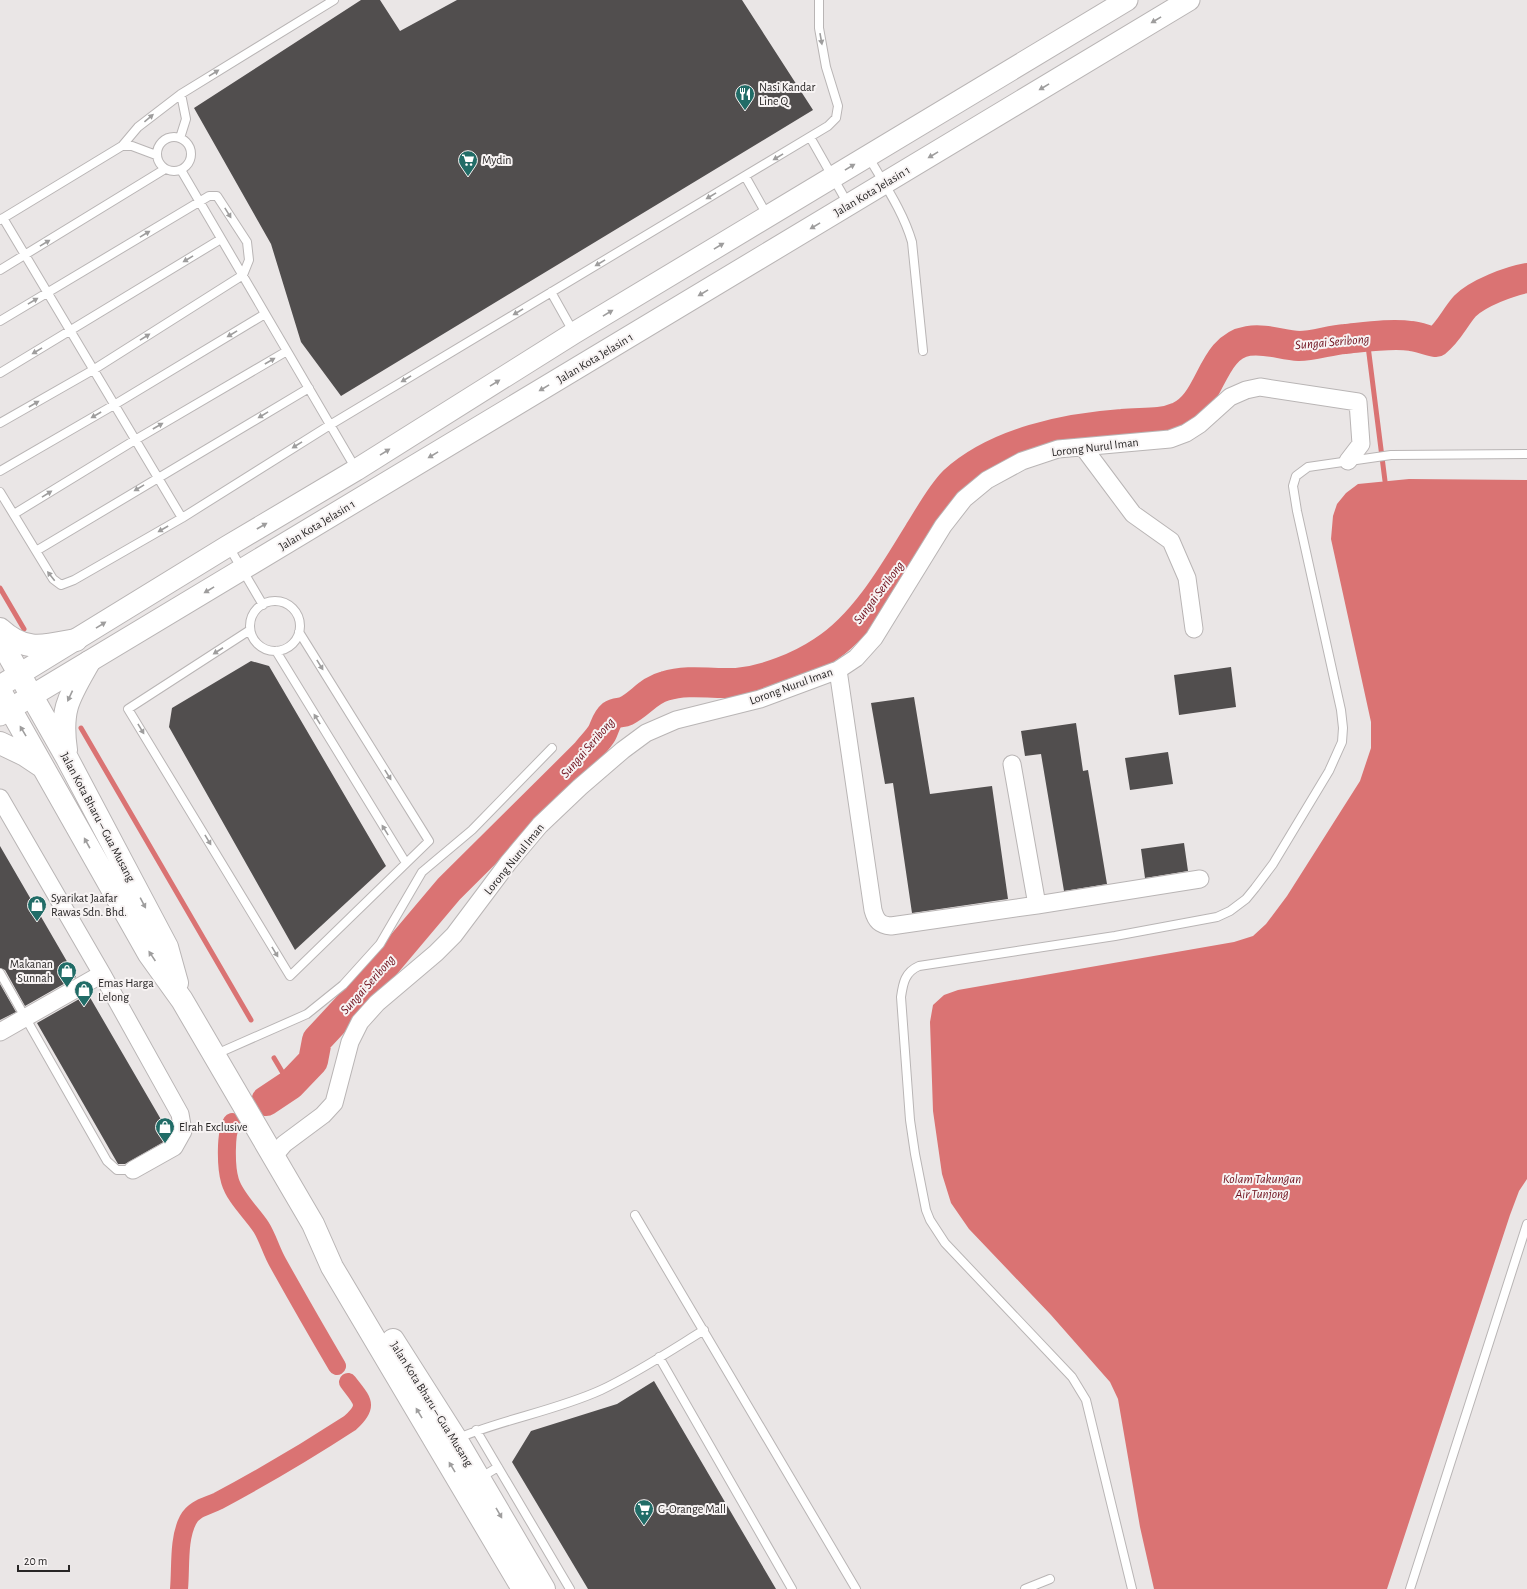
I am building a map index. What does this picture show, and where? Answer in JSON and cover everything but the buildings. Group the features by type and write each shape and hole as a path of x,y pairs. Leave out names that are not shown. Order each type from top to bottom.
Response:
{"main road":[{"path":"0,629 8,636 27,646 46,645 76,640"},
{"name":"Jalan Kota Bharu – Gua Musang","path":"0,640 67,758 167,947 182,1000"},
{"path":"67,758 63,731 64,711 68,697 89,662"},
{"name":"Jalan Kota Bharu – Gua Musang","path":"3,705 45,769 149,954 182,1000 313,1224 330,1242 448,1442 472,1484 523,1589"},
{"path":"0,743 25,755 45,769"},
{"name":"Jalan Kota Bharu – Gua Musang","path":"472,1484 544,1589"}],"street":[{"path":"0,686 228,546 356,470 574,334 1127,0"},
{"name":"Jalan Kota Jelasin 1","path":"3,705 32,696 1189,0"},
{"name":"Lorong Nurul Iman","path":"273,1157 284,1144 323,1115 334,1103 350,1042 360,1022 377,1003 436,953 454,935 508,863 540,825 612,759 646,733 676,720 760,699 838,670 856,658 874,638 943,526 964,499 987,480 1022,461 1058,449 1170,439 1186,433 1200,424 1230,397 1246,390 1260,388 1358,402 1361,444 1348,461"},
{"path":"1082,447 1133,514 1171,541 1187,578 1194,629"},
{"path":"838,670 873,910 878,922 891,926 1200,879"},
{"path":"1012,764 1037,905"},
{"path":"0,798 102,974 180,1114 183,1131 174,1147 133,1170"},
{"path":"0,1032 102,974"}],"lane":[{"path":"182,518 25,255 1,219 122,146 138,127 181,94 334,0"},
{"path":"0,492 52,579 61,585 74,580 182,518 330,425 828,126 836,118 838,106 823,54 819,28 819,0"},
{"path":"180,138 186,119 181,94"},
{"path":"175,137 180,138 189,145 191,156 189,162 181,170 170,171 160,165 156,154 160,144 164,140 175,137"},
{"path":"810,137 848,205"},
{"path":"122,146 132,146 156,154"},
{"path":"868,156 903,216 912,242 923,351"},
{"path":"0,270 165,169"},
{"path":"181,170 356,470"},
{"path":"745,176 768,216"},
{"path":"0,321 209,196 217,196 247,242 249,260 243,275 93,370 0,423"},
{"path":"0,373 222,239"},
{"path":"551,292 574,334"},
{"path":"0,470 114,405 265,314"},
{"path":"14,514 135,440 287,352"},
{"path":"36,551 309,388"},
{"path":"1132,1589 1086,1400 1081,1389 1072,1377 945,1243 926,1210 914,1154 910,1120 901,997 902,986 906,976 919,966 1115,936 1217,917 1238,905 1255,888 1273,864 1329,771 1342,742 1343,728 1341,710 1297,511 1293,486 1296,476 1308,467 1391,455 1527,454"},
{"path":"228,546 263,605"},
{"path":"271,602 287,604 298,616 300,623 299,632 291,645 284,650 276,651 262,648 252,636 250,630 253,615 263,605 271,602"},
{"path":"250,630 128,709 290,976 429,841 299,632"},
{"path":"276,651 406,863"},
{"path":"214,1056 307,1014 343,984 380,944 422,872 472,830 552,748"},
{"path":"0,974 107,1161 118,1170 133,1170"},
{"path":"636,1215 856,1589"},
{"path":"1410,1589 1527,1224"},
{"path":"448,1442 476,1430 576,1400 601,1390 704,1330"},
{"path":"660,1357 792,1589"},
{"path":"476,1430 570,1589"},
{"path":"472,1484 498,1467"},
{"path":"1025,1589 1050,1580"}],"water":[{"name":"Kolam Takungan Air Tunjong","path":"1409,479 1527,480 1527,1179 1519,1191 1510,1215 1387,1589 1154,1589 1140,1527 1118,1399 1110,1382 1051,1315 969,1229 951,1203 942,1174 933,1111 930,1022 933,1005 944,995 958,990 1234,942 1253,936 1266,924 1287,896 1360,781 1371,748 1371,722 1331,539 1333,516 1337,504 1346,493 1358,484"}],"waterway":[{"name":"Sungai Seribong","path":"266,1101 290,1085 313,1061 317,1040 368,985 449,889 586,753 600,736 607,721 612,715 626,711 649,694 665,686 692,682 737,683 759,679 782,672 814,657 823,651 838,640 865,613 888,581 944,492 954,481 971,468 991,456 1033,439 1078,429 1129,423 1157,422 1171,420 1178,417 1189,410 1198,400 1218,364 1226,353 1235,345 1248,341 1261,340 1299,346 1339,340 1404,335 1436,342 1445,334 1461,310 1471,301 1494,288 1527,278"},
{"path":"1367,338 1385,481"},
{"path":"0,588 24,629"},
{"path":"81,728 251,1020"},
{"path":"274,1058 290,1085"},
{"path":"232,1122 227,1142 227,1160 232,1187 239,1199 261,1227 273,1254 337,1366"},
{"path":"179,1589 181,1545 185,1528 191,1516 197,1510 218,1501 268,1473 350,1423 360,1412 362,1403 348,1382"}],"place":[{"name":"Nasi Kandar Line Q","path":"745,111"},
{"name":"Mydin","path":"468,177"},
{"name":"Syarikat Jaafar Rawas Sdn. Bhd.","path":"37,922"},
{"name":"Makanan Sunnah","path":"67,988"},
{"name":"Emas Harga Lelong","path":"84,1007"},
{"name":"Elrah Exclusive","path":"165,1144"},
{"name":"G-Orange Mall","path":"644,1526"}]}
